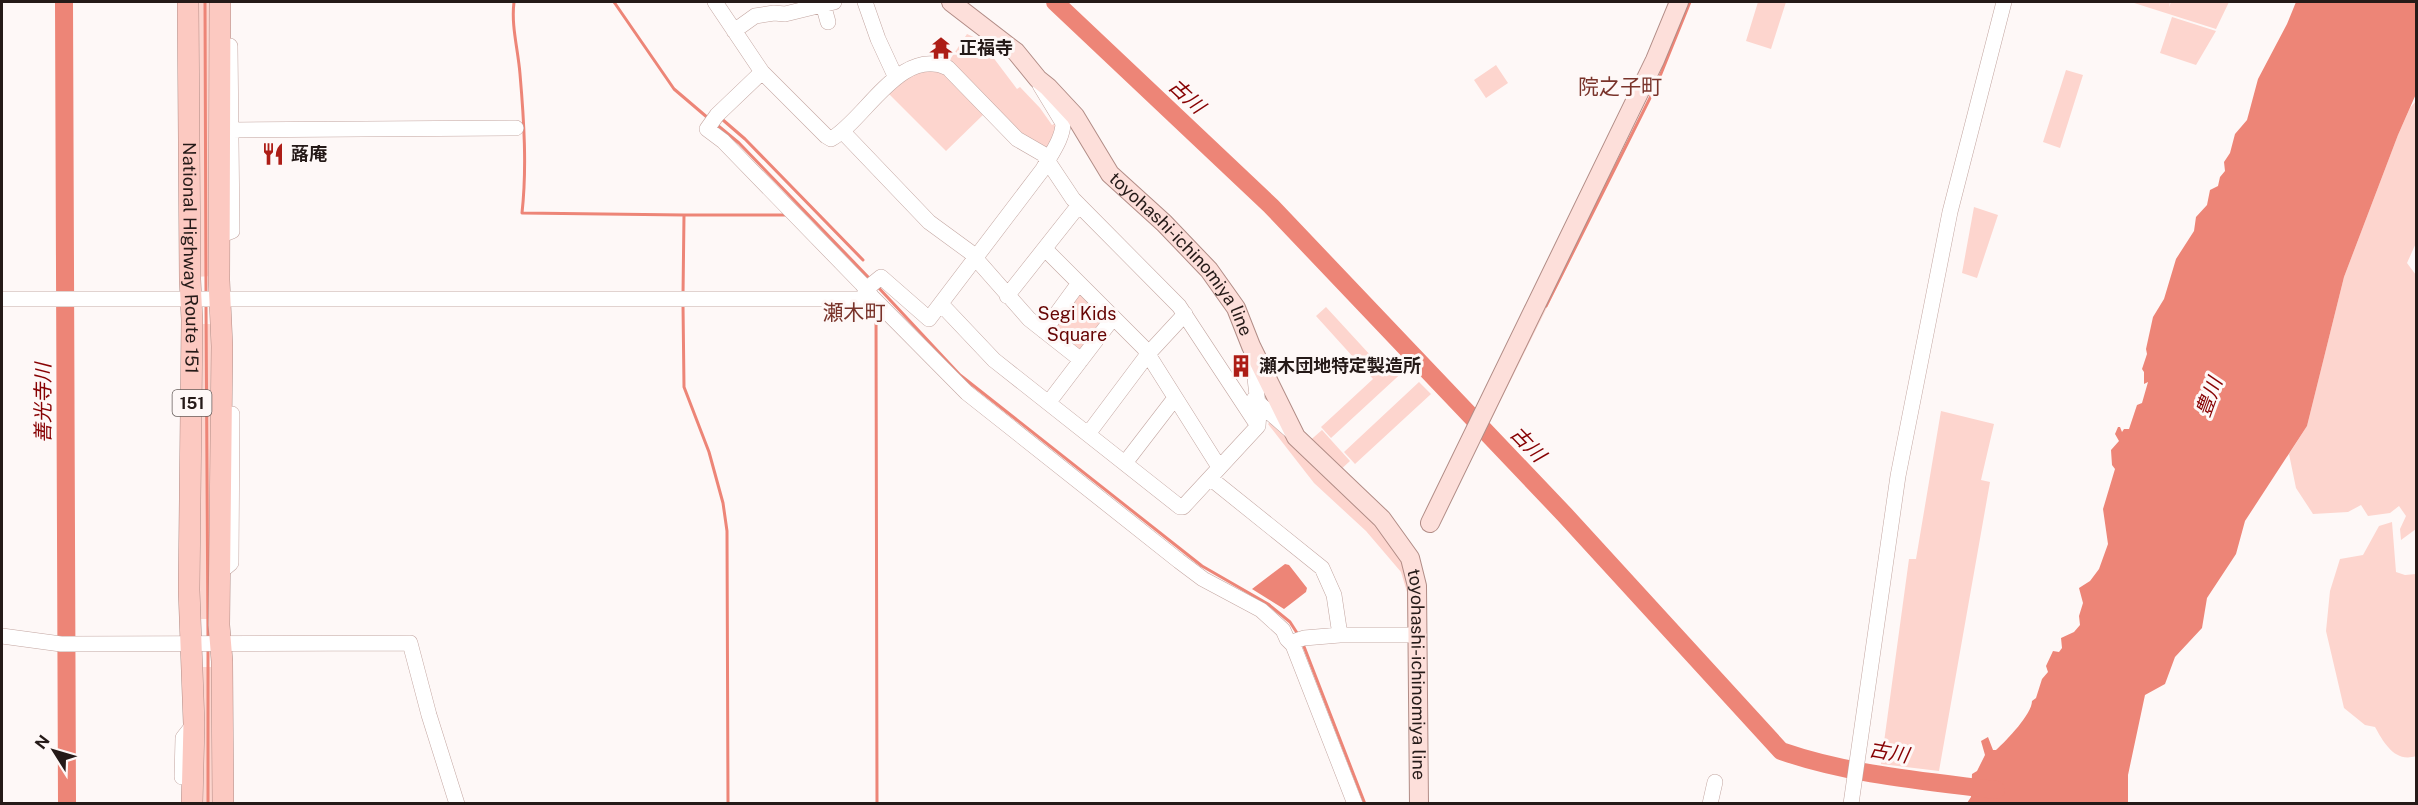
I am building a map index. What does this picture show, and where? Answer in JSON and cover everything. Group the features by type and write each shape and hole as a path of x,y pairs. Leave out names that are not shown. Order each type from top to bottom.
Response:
{"highway":[{"name":"National Highway Route 151","path":"188,2 192,361 189,590 194,724 192,804"},
{"name":"National Highway Route 151","path":"220,2 219,299 222,346 219,573 223,688 223,804"}],"main road":[{"name":"toyohashi-ichinomiya line","path":"951,2 1016,52 1038,79 1075,117 1110,174 1164,223 1209,270 1236,308 1251,346 1296,437 1382,519 1410,558 1417,586 1419,635 1419,804"},
{"path":"1430,523 1647,79 1679,2"}],"street":[{"path":"180,2 181,250 190,254"},
{"path":"219,236 232,231 230,2"},
{"path":"715,2 762,72 828,138 834,138 842,131 896,78 924,63 948,68 1017,140 1043,154 1079,205 1185,314 1258,426"},
{"path":"865,2 878,39 896,78"},
{"path":"1851,804 1898,476 1950,212 2004,2"},
{"path":"734,31 755,16 778,8 828,3 828,22"},
{"path":"762,72 713,120 707,129 796,208 967,393 1203,579 1261,610 1297,640 1355,804"},
{"path":"2,299 859,299 873,292 879,277 883,277 927,322 1048,160 1063,129 1038,79"},
{"path":"231,130 516,128"},
{"path":"842,131 929,222 975,258 1029,319 1082,360"},
{"path":"1007,296 1079,205"},
{"path":"1045,249 1148,354 1175,398 1215,473 1322,568 1334,595 1340,635"},
{"path":"1044,331 1079,283"},
{"path":"940,304 994,360 1180,507 1183,507 1258,426 1259,413 1251,346"},
{"path":"1088,434 1148,354 1185,314"},
{"path":"1049,402 1113,318"},
{"path":"1224,375 1296,437"},
{"path":"1125,463 1175,398"},
{"path":"1297,640 1340,635 1419,635"},
{"path":"2,636 66,644 410,643 429,715 457,804"},
{"path":"223,688 233,695 232,804"},
{"path":"182,804 183,738 194,724"},
{"path":"1710,804 1715,783"}],"green space":[{"path":"195,2 214,2 211,276 196,277"},
{"path":"1758,2 1786,2 1771,49 1746,41"},
{"path":"2131,2 2170,2 2169,7 2171,2 2229,2 2216,29"},
{"path":"2172,17 2216,31 2196,65 2160,53"},
{"path":"967,34 980,40 1017,89 1020,87 1052,125 1056,123 1058,126 1049,149 1022,139 947,64"},
{"path":"1496,65 1508,83 1486,98 1474,80"},
{"path":"2066,70 2083,75 2060,148 2043,142"},
{"path":"945,71 985,113 946,151 887,92 912,72"},
{"path":"2416,101 2416,243 2407,263 2416,275 2416,529 2401,540 2400,529 2406,516 2399,506 2390,513 2368,516 2361,505 2348,512 2313,514 2296,488 2289,454 2307,426 2344,277 2398,135 2410,108"},
{"path":"1974,207 1998,215 1977,278 1962,273"},
{"path":"1576,242 1579,243 1490,422 1486,419"},
{"name":"Segi Kids Square","path":"1075,293 1084,293 1105,314 1105,322 1084,350 1076,351 1053,333 1052,324"},
{"path":"1326,307 1383,369 1373,379 1316,316"},
{"path":"200,324 213,324 211,619 198,619"},
{"path":"1397,357 1407,368 1331,438 1321,427"},
{"path":"1419,382 1431,394 1355,464 1344,452"},
{"path":"1941,411 1994,424 1981,480 1990,482 1939,771 1881,764 1909,559 1916,559"},
{"path":"1270,422 1384,533 1408,565 1411,630 1408,630 1407,592 1401,572 1366,531 1314,483 1268,424"},
{"path":"1322,430 1350,461 1337,473 1306,444"},
{"path":"2392,522 2396,572 2405,575 2416,574 2416,756 2409,757 2396,754 2386,745 2375,727 2365,725 2344,708 2326,631 2330,591 2340,559 2363,555 2379,526"},
{"path":"203,667 216,667 217,803 197,804 202,730"}],"water":[{"name":"豊川","path":"2296,2 2416,2 2416,94 2344,277 2307,426 2245,521 2236,554 2207,598 2202,628 2175,657 2165,684 2145,695 2128,775 2128,803 1967,803 1971,797 1972,774 1977,771 1985,755 1981,741 1988,737 1993,750 1996,750 2018,727 2028,713 2042,679 2048,672 2046,666 2053,651 2059,652 2062,648 2061,638 2074,632 2080,625 2079,616 2083,603 2079,588 2090,581 2099,569 2108,544 2103,509 2115,469 2112,465 2111,450 2119,441 2115,434 2118,427 2122,432 2124,429 2129,429 2137,405 2142,403 2148,382 2144,384 2142,369 2153,317 2164,299 2176,259 2194,231 2196,217 2207,205 2210,190 2218,186 2220,177 2225,171 2224,162 2230,153 2235,134 2247,120 2258,79"},
{"path":"1285,564 1289,565 1307,588 1306,592 1284,609 1252,589"}],"waterway":[{"name":"善光寺川","path":"64,2 67,804"},
{"path":"205,2 206,294"},
{"path":"514,2 513,20 523,109 522,213 684,215 683,295"},
{"path":"614,2 674,89 708,118"},
{"name":"古川","path":"1055,2 1271,206 1565,515 1781,751 1860,772 1996,790"},
{"path":"1546,306 1656,86 1690,2"},
{"path":"723,120 745,139 863,260"},
{"path":"716,124 739,143 870,279"},
{"path":"684,215 787,215"},
{"path":"877,286 960,375 1202,566 1268,604 1290,622 1299,636"},
{"path":"206,303 208,639"},
{"path":"683,305 684,387 709,452 723,503 727,531 728,804"},
{"path":"876,308 877,804"},
{"path":"1303,644 1365,804"},
{"path":"208,648 208,804"}],"place":[{"name":"正福寺","path":"941,48"},
{"name":"蕗庵","path":"273,154"},
{"name":"瀬木団地特定製造所","path":"1241,366"}],"district":[{"name":"院之子町","path":"1620,87"},
{"name":"瀬木町","path":"854,313"}]}
